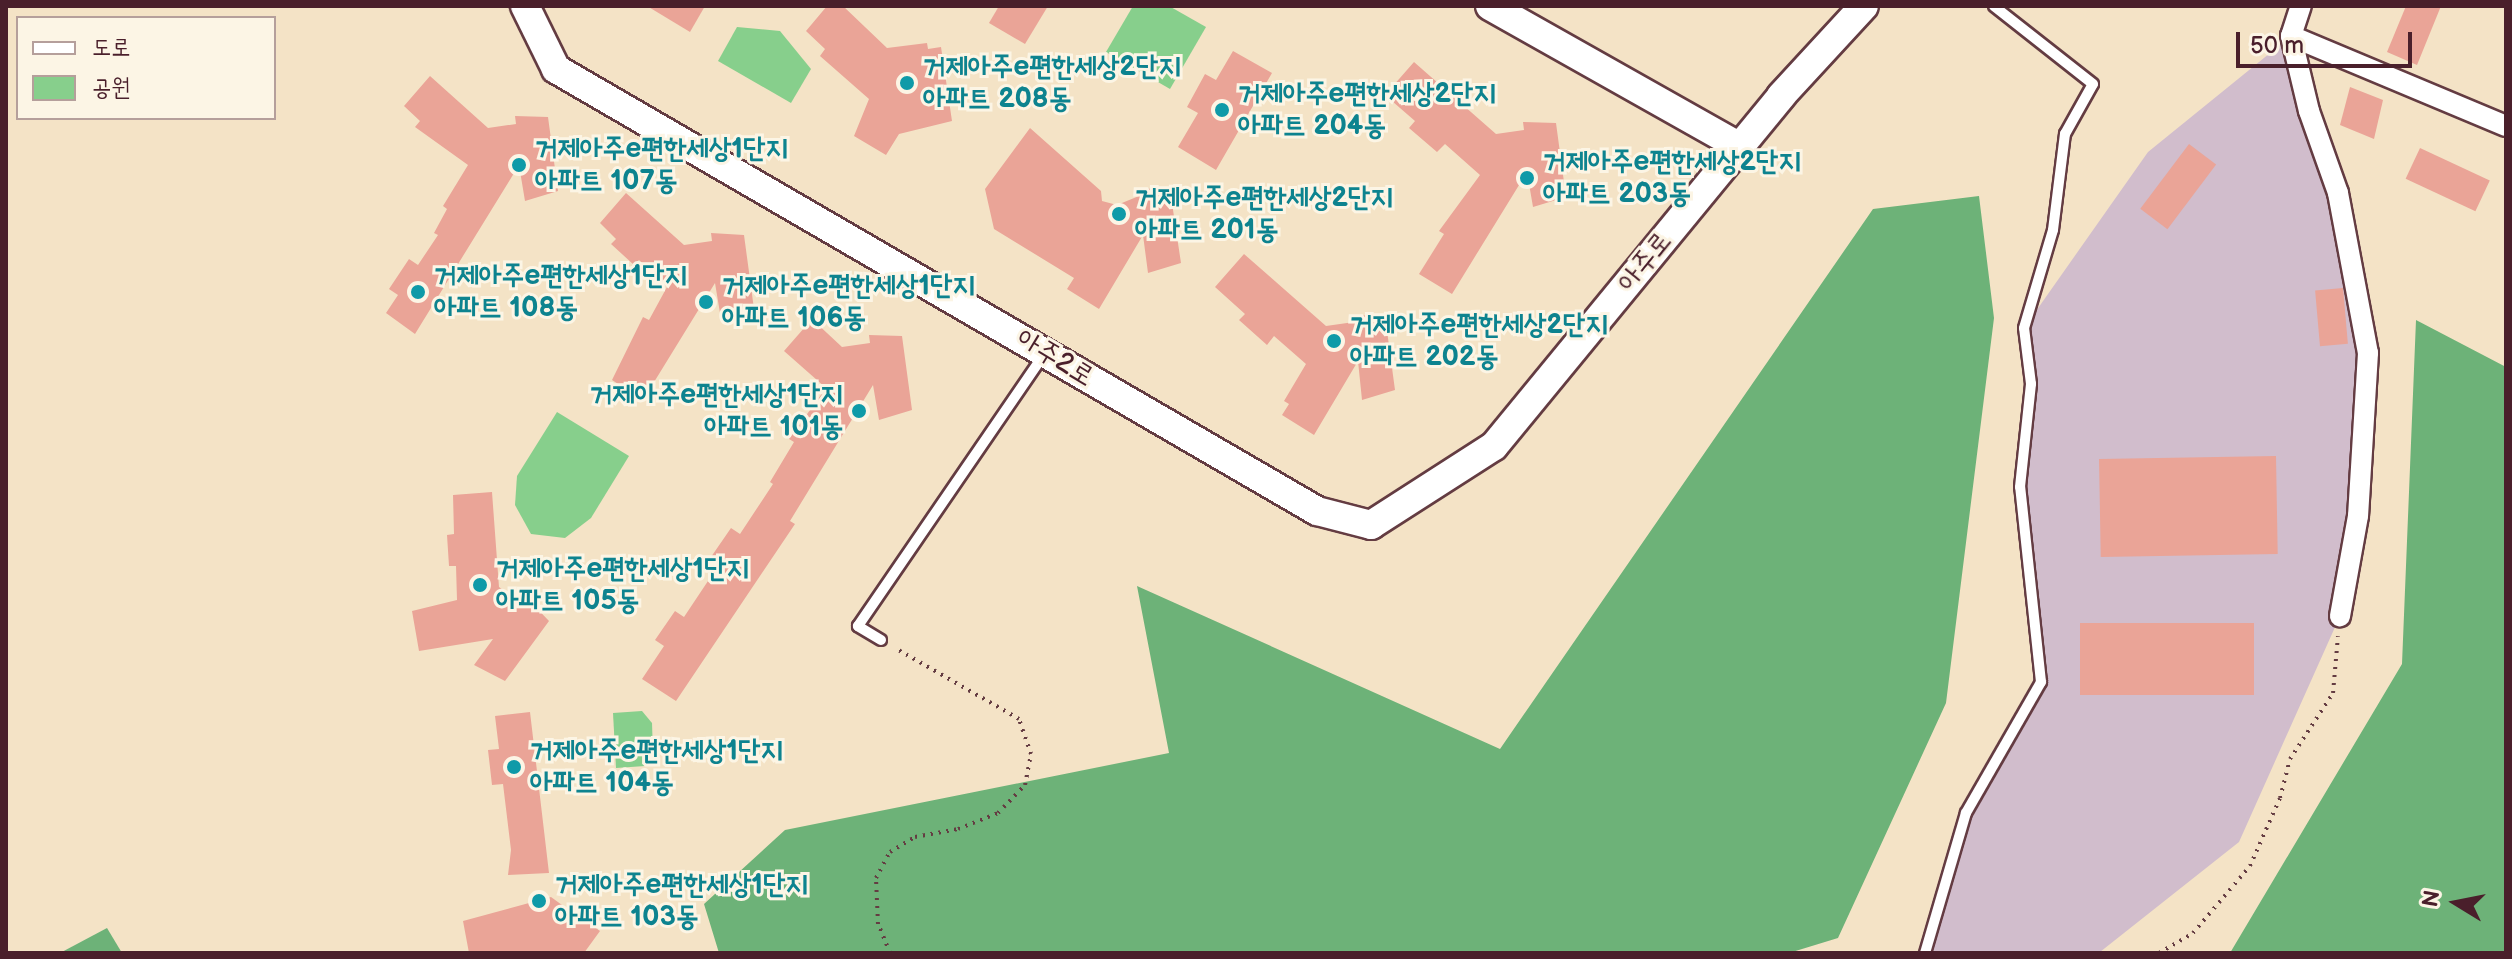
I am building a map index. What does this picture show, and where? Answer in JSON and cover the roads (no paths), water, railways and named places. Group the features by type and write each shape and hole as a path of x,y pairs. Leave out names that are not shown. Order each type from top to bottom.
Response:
{"street":[{"name":"아주2로","path":"525,6 556,69 1317,511 1371,525"},
{"path":"1490,6 1740,147"},
{"name":"아주로","path":"1371,525 1494,446 1740,147 1864,6"},
{"path":"2301,6 2291,36 2349,236 2368,353 2358,516 2340,616"},
{"path":"2291,36 2506,126"}],"lane":[{"path":"1925,953 1966,813 2041,682 2020,487 2031,384 2024,328 2053,230 2065,134 2093,84 1994,6"},
{"path":"881,640 858,626 1045,352"}],"place":[{"name":"거제아주e편한세상2단지 아파트 208동","path":"907,83"},
{"name":"거제아주e편한세상2단지 아파트 204동","path":"1222,110"},
{"name":"거제아주e편한세상1단지 아파트 107동","path":"519,165"},
{"name":"거제아주e편한세상2단지 아파트 203동","path":"1527,178"},
{"name":"거제아주e편한세상2단지 아파트 201동","path":"1119,214"},
{"name":"거제아주e편한세상1단지 아파트 108동","path":"418,292"},
{"name":"거제아주e편한세상1단지 아파트 106동","path":"706,302"},
{"name":"거제아주e편한세상2단지 아파트 202동","path":"1334,341"},
{"name":"거제아주e편한세상1단지 아파트 101동","path":"859,411"},
{"name":"거제아주e편한세상1단지 아파트 105동","path":"480,585"},
{"name":"거제아주e편한세상1단지 아파트 104동","path":"514,767"},
{"name":"거제아주e편한세상1단지 아파트 103동","path":"539,901"}]}
